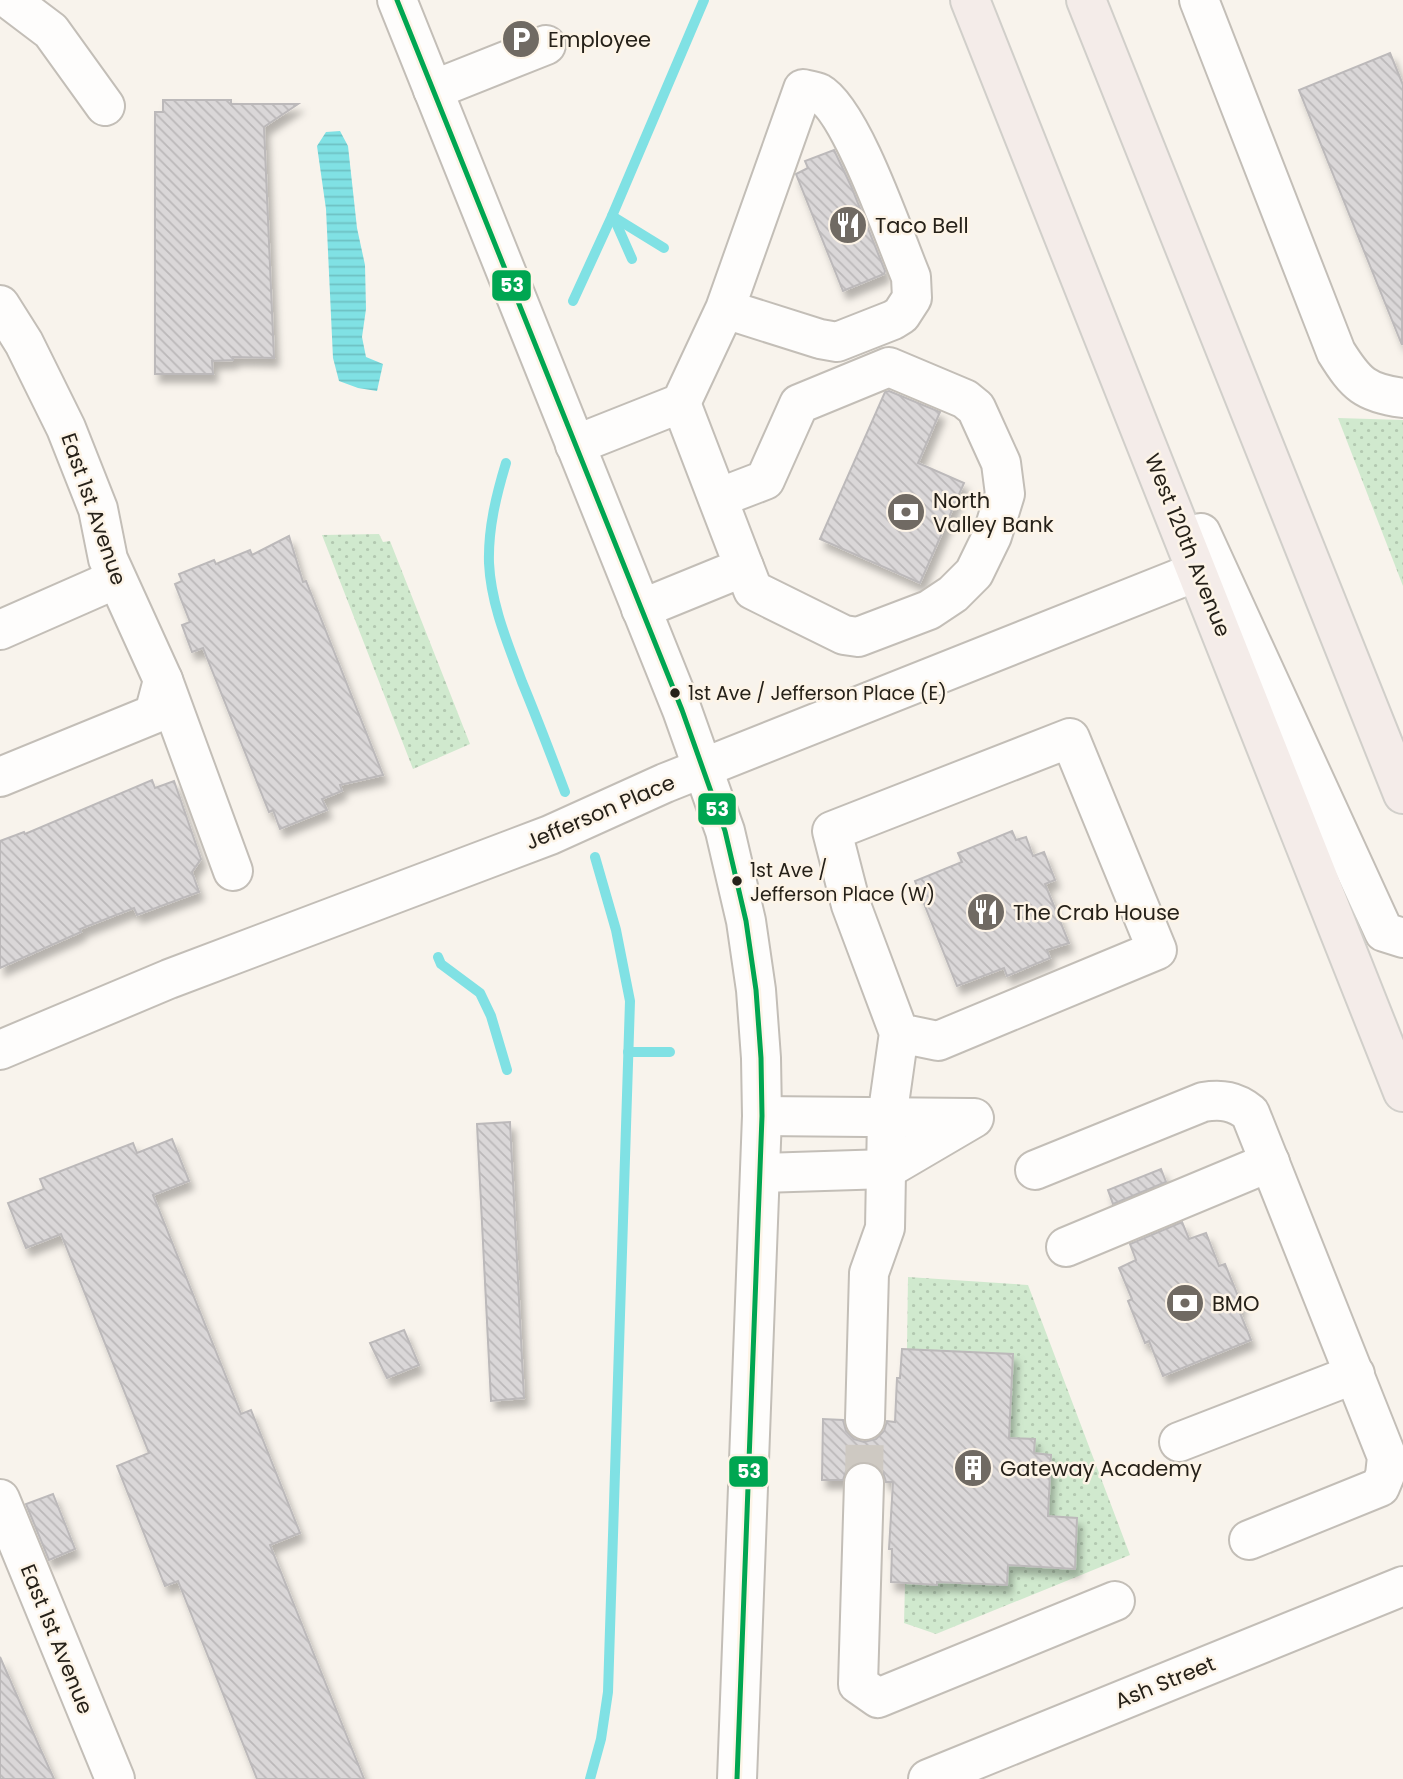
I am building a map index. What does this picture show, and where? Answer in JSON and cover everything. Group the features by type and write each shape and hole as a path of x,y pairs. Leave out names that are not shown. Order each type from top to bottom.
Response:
{"main road":[{"name":"West 120th Avenue","path":"970,0 1403,1092"},
{"path":"1086,0 1403,794"}],"street":[{"path":"10,0 51,31 105,106"},
{"path":"397,0 703,768 725,831 746,921 756,990 762,1116 737,1779"},
{"path":"1199,0 1336,352 1352,377 1369,390 1403,398"},
{"path":"433,90 546,45"},
{"path":"575,444 681,403 725,309 803,89 818,93 837,110 853,137 911,277 912,298 908,307 893,320 837,342 820,340 725,309"},
{"path":"1069,248 1384,932 1403,938"},
{"name":"East 1st Avenue","path":"0,305 24,343 66,428 98,509 108,559 163,680 233,871"},
{"path":"681,403 753,590 844,635 858,637 929,610 953,594 974,573 992,536 1005,494 1001,463 976,408 965,399 889,367 799,404 765,480 718,498"},
{"path":"641,609 744,567"},
{"name":"Jefferson Place","path":"0,1050 169,979 550,835 703,768 1198,571"},
{"path":"0,630 116,579"},
{"path":"0,777 154,715 163,680"},
{"path":"865,1420 869,1273 885,1228 887,1118 899,1033 851,905 832,831 1070,738 1157,950 938,1041 899,1033"},
{"path":"1035,1170 1203,1102 1219,1099 1239,1104 1250,1113 1387,1457 1380,1488 1249,1540"},
{"path":"761,1173 887,1169 974,1118 762,1116"},
{"path":"1066,1247 1270,1162"},
{"path":"1179,1442 1354,1374"},
{"path":"864,1483 858,1684 878,1698 1115,1601"},
{"name":"East 1st Avenue","path":"0,1499 115,1779"},
{"name":"Ash Street","path":"928,1779 1403,1586"}],"green space":[{"path":"1338,418 1403,420 1403,586"},
{"path":"379,534 383,542 390,541 470,744 413,769 322,535"},
{"path":"908,1277 1028,1285 1130,1555 936,1634 904,1623 905,1583 937,1585 937,1576 956,1583 1007,1585 1008,1565 1075,1569 1077,1518 1048,1516 1051,1455 1034,1453 1035,1439 1009,1438 1013,1354 907,1349"}],"water":[{"path":"340,131 348,146 357,228 365,265 366,309 362,337 366,357 383,364 377,391 339,381 333,358 326,209 317,146 326,132"}],"building":[{"path":"1390,53 1403,85 1402,345 1299,90"},
{"path":"163,100 298,104 264,127 274,358 233,357 233,360 212,361 213,374 155,374 155,112 163,112"},
{"name":"Taco Bell","path":"834,150 885,271 884,274 843,291 796,174 808,168 805,161"},
{"name":"North Valley Bank","path":"889,391 940,412 918,463 964,483 920,583 820,539 885,392"},
{"path":"289,536 303,582 306,581 383,775 340,785 342,791 322,799 327,810 280,829 273,810 269,812 203,648 192,652 182,625 190,622 175,584 182,581 179,574 214,560 216,564 250,550 252,555"},
{"path":"152,780 155,788 174,781 201,859 192,872 199,892 137,915 134,908 80,929 81,932 0,968 0,841 24,832 25,834"},
{"name":"The Crab House","path":"1012,831 1016,840 1026,837 1033,856 1044,852 1055,880 1045,884 1069,943 1047,950 1050,958 1007,976 1004,968 957,986 915,881 962,862 958,853"},
{"path":"510,1122 524,1398 491,1401 477,1124"},
{"path":"172,1139 189,1181 153,1195 241,1414 251,1410 300,1533 270,1545 364,1779 257,1779 178,1581 165,1586 117,1466 149,1453 61,1234 26,1248 8,1203 44,1189 40,1179 133,1143 137,1153"},
{"path":"1161,1169 1166,1182 1113,1204 1108,1190"},
{"name":"BMO","path":"1182,1222 1189,1239 1206,1233 1219,1266 1225,1264 1242,1306 1238,1308 1251,1340 1163,1376 1149,1341 1145,1343 1128,1301 1132,1299 1119,1268 1136,1260 1130,1244"},
{"path":"404,1330 419,1365 387,1378 370,1343"},
{"name":"Gateway Academy","path":"902,1349 1013,1354 1009,1438 1035,1439 1034,1453 1051,1455 1048,1516 1077,1518 1075,1569 1008,1565 1007,1585 891,1582 892,1549 889,1549 893,1482 886,1482 883,1472 876,1465 865,1461 853,1464 846,1471 843,1480 822,1480 823,1419 843,1420 846,1431 854,1439 864,1442 876,1439 884,1431 887,1421 895,1422 897,1378 900,1378"},
{"path":"53,1494 75,1549 49,1560 26,1504"},
{"path":"0,1657 39,1746 54,1779 0,1779"}],"waterway":[{"path":"573,301 704,0"},
{"path":"612,216 664,248"},
{"path":"613,216 632,259"},
{"path":"506,463 491,525 490,579 511,653 565,792"},
{"path":"590,1779 601,1739 608,1692 630,1001 616,930 595,857"},
{"path":"438,957 441,964 480,993 491,1016 507,1070"},
{"path":"628,1052 670,1052"}],"tunnel":[{"path":"864,1483 865,1420"}],"transit line":[{"name":"53","path":"397,0 682,710 725,831 746,921 756,990 762,1116 737,1779"}],"place":[{"name":"Employee","path":"521,39"},
{"name":"Taco Bell","path":"848,225"},
{"name":"North Valley Bank","path":"906,512"},
{"name":"1st Ave / Jefferson Place (E)","path":"675,693"},
{"name":"1st Ave / Jefferson Place (W)","path":"737,881"},
{"name":"The Crab House","path":"986,912"},
{"name":"BMO","path":"1185,1303"},
{"name":"Gateway Academy","path":"973,1468"}]}
